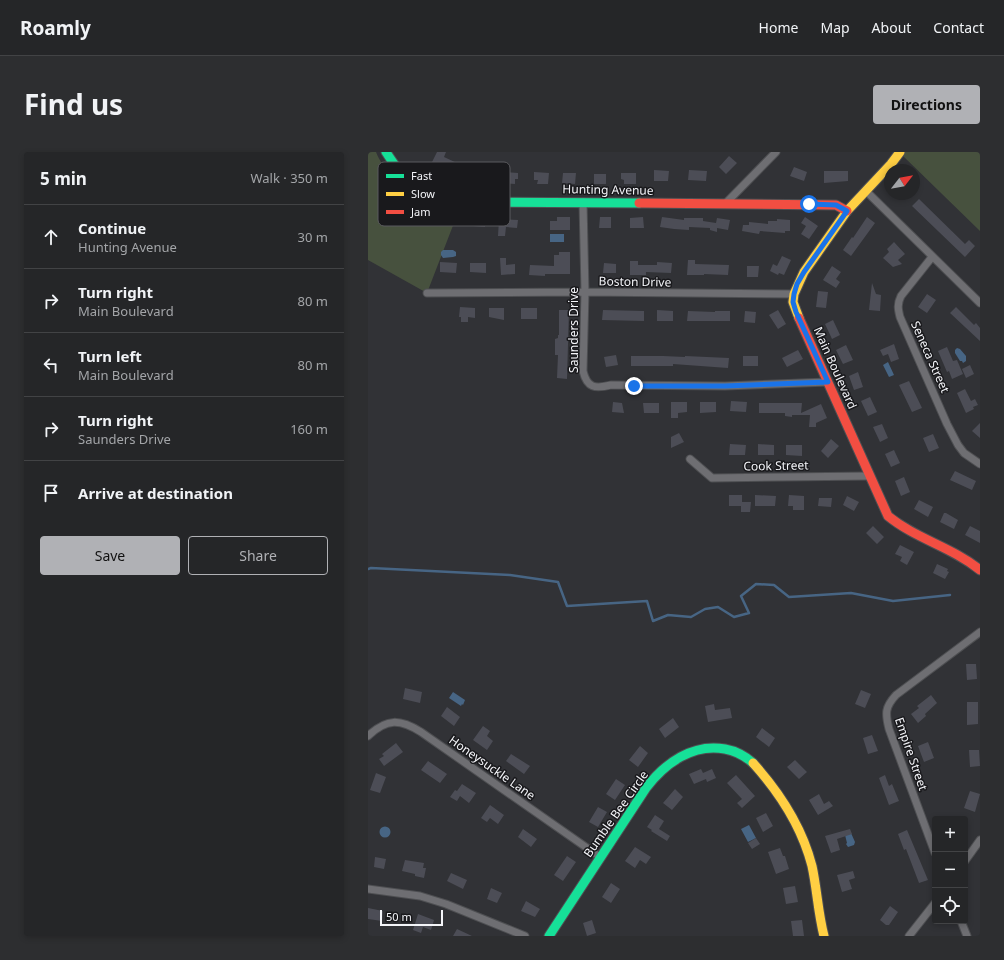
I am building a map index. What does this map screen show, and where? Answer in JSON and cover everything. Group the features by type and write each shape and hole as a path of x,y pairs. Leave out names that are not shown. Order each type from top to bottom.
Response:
{"street":[{"name":"Hunting Avenue","path":"386,152 392,162"},
{"path":"726,203 776,152"},
{"path":"794,294 804,272 847,211 900,152"},
{"path":"866,191 980,303"},
{"name":"Hunting Avenue","path":"510,202 836,205 847,211"},
{"name":"Saunders Drive","path":"583,202 585,292 583,371 587,382 601,388 610,385 725,386 828,382"},
{"name":"Seneca Street","path":"932,257 901,296 898,302 898,307 902,323 947,424 964,453 980,464"},
{"name":"Boston Drive","path":"427,293 585,292 794,294"},
{"name":"Main Boulevard","path":"794,294 793,302 796,312 885,510 891,518 904,528 967,559 980,570"},
{"name":"Cook Street","path":"690,459 712,478 870,476"},
{"name":"Empire Street","path":"935,852 889,729 886,718 887,709 890,702 896,695 980,632"},
{"name":"Honeysuckle Lane","path":"368,736 386,723 393,721 410,725 600,857"},
{"name":"Bumble Bee Circle","path":"549,936 600,857 652,782 666,767 680,757 692,750 709,747 727,749 744,756 752,763 774,789 800,831 812,868 824,936"},
{"path":"968,857 980,840"},
{"path":"368,889 420,896 446,904 525,936"},
{"path":"909,936 932,907"},
{"path":"962,924 967,936"}],"green space":[{"path":"368,152 376,152 381,162 378,162 378,226 453,226 427,293 368,260"},
{"path":"901,152 980,152 980,231 920,173 920,164 911,164"}],"water":[{"path":"550,234 564,234 564,242 550,242"},
{"path":"443,250 453,250 456,252 456,256 443,258 441,252"},
{"path":"957,348 960,349 966,356 966,361 963,363 955,353"},
{"path":"888,362 894,375 889,377 883,365"},
{"path":"453,692 465,700 463,705 462,704 461,706 449,698"},
{"path":"749,825 756,838 748,842 741,829"},
{"path":"383,827 387,827 389,828 389,836 383,837 380,834 380,830"},
{"path":"851,833 855,842 854,845 848,847 846,844 845,835"}],"building":[{"path":"437,152 446,152 444,157 455,162 432,162"},
{"path":"729,156 737,163 726,174 719,167"},
{"path":"794,167 807,172 804,181 790,176"},
{"path":"654,170 669,171 668,181 654,181"},
{"path":"689,170 707,171 706,181 688,180"},
{"path":"824,171 848,171 848,181 824,183"},
{"path":"510,172 518,173 518,179 515,179 515,184 510,184"},
{"path":"534,172 549,173 548,184 537,184 538,180 534,180"},
{"path":"563,173 576,173 575,184 562,183"},
{"path":"621,173 636,173 636,184 624,184 624,180 621,179"},
{"path":"594,174 606,174 606,184 594,184"},
{"path":"920,200 965,244 969,240 975,246 965,257 912,206"},
{"path":"557,217 570,217 570,230 550,230 550,221 557,221"},
{"path":"600,217 611,217 611,228 599,228"},
{"path":"643,217 644,228 630,228 630,218"},
{"path":"662,217 684,220 684,218 703,218 703,221 716,223 717,218 730,220 728,230 717,228 717,232 710,230 710,228 689,227 689,230 660,227"},
{"path":"805,217 818,226 809,239 801,234 806,226 801,223"},
{"path":"867,217 875,223 851,256 843,250"},
{"path":"777,219 790,220 790,231 785,231 785,233 760,231 759,234 742,231 743,225 749,225 749,222 768,224 768,221 777,221"},
{"path":"510,220 518,220 517,228 506,227 505,236 498,236 499,226 510,226"},
{"path":"894,242 905,254 898,260 902,264 893,267 883,258 889,252 887,249"},
{"path":"559,252 570,252 570,274 545,274 545,276 529,275 530,265 554,266 554,255 559,255"},
{"path":"782,256 791,260 784,275 779,273 778,275 770,271 773,264 777,266"},
{"path":"500,258 506,258 506,265 515,264 515,274 501,275"},
{"path":"688,260 695,260 695,264 729,265 728,275 687,275"},
{"path":"630,261 638,261 638,265 657,265 657,262 672,263 671,273 646,272 646,275 630,275"},
{"path":"440,262 457,263 456,273 440,272"},
{"path":"470,263 486,263 486,273 470,272"},
{"path":"604,263 616,264 616,273 603,273"},
{"path":"747,266 759,266 758,277 747,277"},
{"path":"832,266 841,272 836,279 840,282 836,288 823,280"},
{"path":"872,283 876,294 881,295 880,311 869,310"},
{"path":"818,291 828,292 826,308 816,307"},
{"path":"927,294 936,300 927,313 918,307"},
{"path":"460,307 475,308 475,318 468,317 468,322 461,322 461,317 459,317"},
{"path":"956,307 974,325 976,323 980,328 980,341 950,313"},
{"path":"489,308 504,308 504,320 489,317"},
{"path":"521,308 537,308 537,319 521,319"},
{"path":"559,310 569,310 567,379 557,378 558,355 555,355 555,339 558,338 559,335"},
{"path":"603,310 644,311 644,321 602,320"},
{"path":"657,310 673,311 673,321 657,321"},
{"path":"778,310 786,324 778,329 769,315"},
{"path":"688,311 730,311 730,321 687,321"},
{"path":"745,311 756,312 755,323 744,322"},
{"path":"833,320 840,335 832,339 825,324"},
{"path":"894,344 899,359 891,362 888,354 883,356 880,350"},
{"path":"846,345 853,360 843,364 836,350"},
{"path":"947,347 953,361 957,360 963,374 952,379 949,371 947,372 938,351"},
{"path":"798,350 803,359 787,367 782,358"},
{"path":"616,355 618,365 606,367 604,357"},
{"path":"631,356 729,358 728,368 673,364 673,366 631,366"},
{"path":"743,356 758,356 758,366 743,366"},
{"path":"970,365 974,374 966,378 962,369"},
{"path":"858,372 863,387 854,390 849,376"},
{"path":"909,381 922,408 912,412 899,385"},
{"path":"965,389 971,401 975,399 978,405 966,413 957,393"},
{"path":"870,397 877,412 868,416 861,401"},
{"path":"731,401 747,402 746,412 730,411"},
{"path":"613,402 622,403 624,413 612,412"},
{"path":"671,402 687,402 687,412 678,413 678,418 671,418"},
{"path":"700,402 716,402 716,412 700,413"},
{"path":"643,403 659,403 659,413 644,413"},
{"path":"759,403 802,403 801,413 821,404 827,418 816,423 816,427 809,427 810,415 792,415 792,417 785,416 785,413 759,413"},
{"path":"980,423 980,438 972,431"},
{"path":"882,424 888,438 880,442 873,427"},
{"path":"679,433 684,442 671,448 671,437"},
{"path":"933,434 939,448 929,452 923,438"},
{"path":"831,439 839,446 828,458 821,451"},
{"path":"730,444 746,445 745,455 729,455"},
{"path":"758,444 774,445 774,455 758,455"},
{"path":"786,445 802,445 802,456 786,455"},
{"path":"894,450 900,463 891,467 885,454"},
{"path":"955,471 976,481 972,490 950,480"},
{"path":"904,477 910,492 901,496 895,481"},
{"path":"729,495 742,495 742,502 751,502 750,512 741,512 741,506 729,506"},
{"path":"755,495 776,496 775,506 755,506"},
{"path":"789,495 804,496 804,510 793,510 793,506 788,506"},
{"path":"847,496 859,502 854,511 843,505"},
{"path":"819,498 832,498 831,507 818,506"},
{"path":"919,500 933,507 928,517 914,509"},
{"path":"944,513 958,520 954,529 940,522"},
{"path":"873,526 884,537 877,544 866,533"},
{"path":"970,526 980,531 980,543 965,535"},
{"path":"900,545 914,552 907,565 900,561 902,557 895,554"},
{"path":"937,564 948,569 947,571 949,572 945,579 933,573"},
{"path":"966,664 976,664 977,679 967,680"},
{"path":"405,688 422,692 420,703 403,699"},
{"path":"861,690 871,694 865,708 855,704"},
{"path":"931,695 937,703 918,723 911,714 919,708 917,706"},
{"path":"967,702 978,702 978,724 967,725"},
{"path":"714,704 715,710 730,708 732,718 708,722 705,706"},
{"path":"447,707 460,717 454,726 441,716"},
{"path":"673,718 679,727 665,738 659,729"},
{"path":"483,726 490,731 487,736 493,741 487,750 473,740"},
{"path":"762,728 775,738 769,747 756,737"},
{"path":"872,735 878,751 868,754 863,738"},
{"path":"928,742 934,758 924,762 918,746"},
{"path":"396,743 403,752 384,766 379,759 384,756 382,754"},
{"path":"640,746 648,753 638,767 629,760"},
{"path":"969,750 979,750 980,766 970,767"},
{"path":"511,754 530,766 524,774 506,761"},
{"path":"795,760 807,772 799,779 787,767"},
{"path":"428,761 447,774 440,783 421,770"},
{"path":"701,769 703,773 712,769 716,778 707,782 706,779 694,784 689,774"},
{"path":"376,773 386,777 380,793 370,790"},
{"path":"736,775 755,796 742,808 737,803 742,799 727,783"},
{"path":"885,775 889,786 892,784 899,801 889,805 879,778"},
{"path":"616,779 625,785 615,800 606,794"},
{"path":"462,784 476,793 469,803 460,796 457,801 450,797"},
{"path":"675,789 683,797 672,810 663,803"},
{"path":"970,791 980,794 975,812 964,808"},
{"path":"819,794 824,804 829,801 833,806 818,815 809,800"},
{"path":"490,805 504,815 498,824 490,818 487,822 481,818"},
{"path":"598,807 607,812 598,827 589,822"},
{"path":"766,813 773,826 763,832 756,818"},
{"path":"655,815 664,821 659,829 670,836 667,841 647,827"},
{"path":"523,829 537,839 531,847 518,837"},
{"path":"850,829 852,834 837,839 840,850 831,853 825,836"},
{"path":"907,830 928,880 919,883 906,849 904,850 898,834"},
{"path":"756,838 760,844 752,849 748,843"},
{"path":"635,847 651,857 646,864 640,860 635,868 625,861"},
{"path":"780,848 783,856 785,856 789,869 776,874 768,852"},
{"path":"567,856 576,862 563,881 554,875"},
{"path":"375,857 386,859 384,869 374,867"},
{"path":"405,860 424,863 423,868 426,868 424,878 402,871"},
{"path":"853,871 855,878 849,880 852,889 842,892 837,875"},
{"path":"451,873 467,880 463,889 447,881"},
{"path":"611,883 620,889 611,903 602,897"},
{"path":"795,886 798,902 786,904 783,888"},
{"path":"491,888 502,893 497,903 487,899"},
{"path":"526,901 540,909 535,917 521,911"},
{"path":"890,906 898,912 889,925 886,925 880,920"},
{"path":"368,908 383,911 382,921 368,919"},
{"path":"418,914 434,920 431,930 423,927 421,933 413,930"},
{"path":"592,920 596,933 587,936 583,923"},
{"path":"802,920 804,936 793,936 791,921"},
{"path":"457,929 472,936 453,936"}],"waterway":[{"path":"368,569 510,575 558,582 567,606 647,601 653,621 668,615 691,617 705,609 718,607 734,617 749,613 741,596 756,584 774,585 789,597 851,593 893,601 950,595"}],"traffic: fast":[{"path":"386,152 392,162"},
{"path":"510,202 639,203"},
{"path":"549,936 646,788 671,763 691,752 713,748 733,751 744,756 753,763"}],"traffic: slow":[{"path":"799,318 793,302 794,294 804,272 847,211 891,164 900,152"},
{"path":"753,763 781,798 796,824 808,852 812,866 824,936"}],"traffic: jam":[{"path":"639,203 836,205 847,211"},
{"path":"799,318 888,516 910,531 958,555 980,570"}],"route":[{"path":"634,386 725,386 828,382 796,312 793,302 797,284 804,272 847,211 836,205 809,204"}]}
